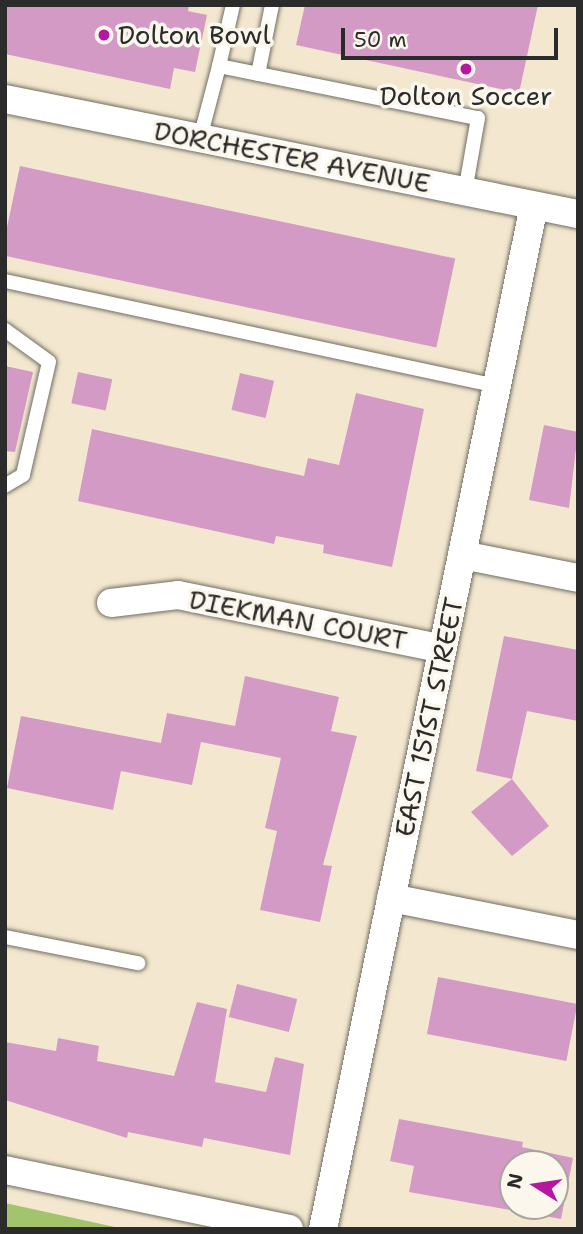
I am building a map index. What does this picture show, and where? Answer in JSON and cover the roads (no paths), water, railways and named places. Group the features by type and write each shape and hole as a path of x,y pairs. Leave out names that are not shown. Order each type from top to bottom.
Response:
{"street":[{"name":"DORCHESTER AVENUE","path":"5,99 578,214"},
{"name":"EAST 151ST STREET","path":"323,1229 534,206"},
{"path":"462,555 578,578"},
{"name":"DIEKMAN COURT","path":"111,603 178,595 443,649"},
{"path":"391,898 578,935"},
{"path":"5,1170 289,1229"}],"lane":[{"path":"200,138 233,5"},
{"path":"258,74 272,5"},
{"path":"219,66 478,118 465,192"},
{"path":"5,281 497,386"},
{"path":"5,330 49,362 23,475 5,486"},
{"path":"5,937 138,963"}],"place":[{"name":"Dolton Bowl","path":"104,35"},
{"name":"Dolton Soccer","path":"466,69"}]}
